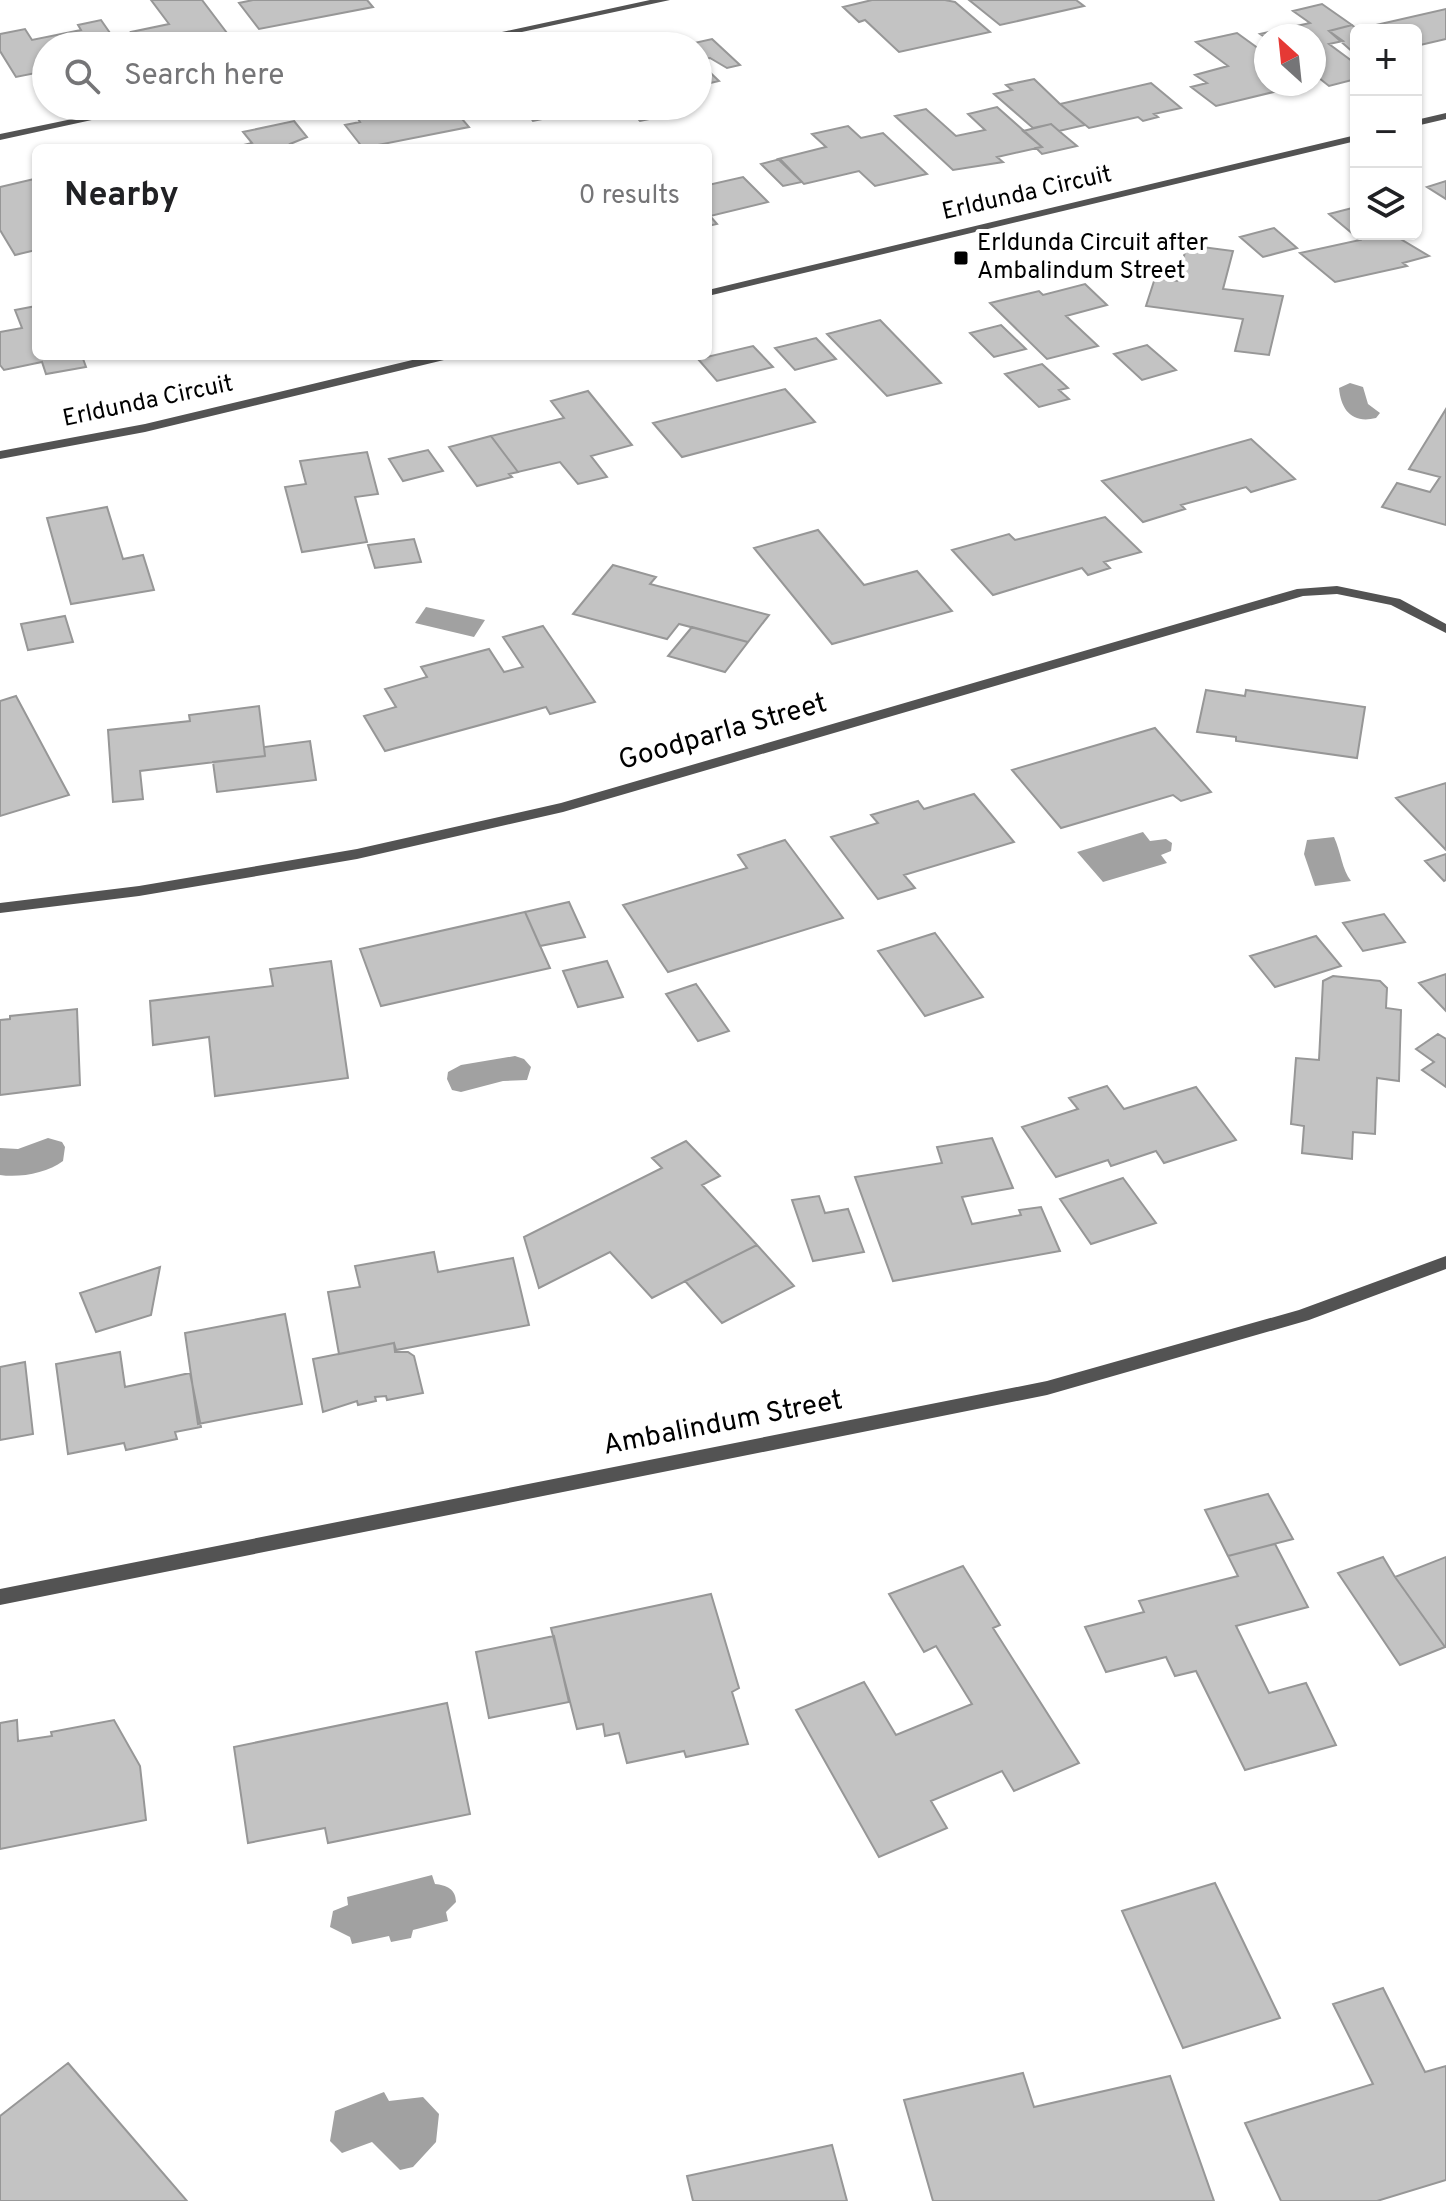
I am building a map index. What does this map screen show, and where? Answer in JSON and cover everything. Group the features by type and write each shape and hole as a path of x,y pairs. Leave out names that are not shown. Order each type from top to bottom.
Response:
{"street":[{"path":"510,32 665,0"},
{"path":"1422,122 1446,116"},
{"path":"0,137 83,120"},
{"name":"Erldunda Circuit","path":"712,292 1350,139"},
{"name":"Erldunda Circuit","path":"0,455 145,428 427,360"},
{"name":"Goodparla Street","path":"0,908 139,891 357,854 563,807 1302,592 1337,590 1395,602 1446,629"},
{"name":"Ambalindum Street","path":"0,1597 1047,1388 1303,1315 1446,1262"}],"shaded area":[{"path":"1350,383 1363,387 1368,404 1380,413 1376,418 1360,419 1345,409 1339,388"},
{"path":"426,607 485,620 474,637 415,623"},
{"path":"1143,832 1150,841 1166,839 1172,843 1171,851 1161,855 1167,863 1103,882 1077,852"},
{"path":"1334,837 1351,881 1315,886 1304,854 1307,840"},
{"path":"515,1056 524,1059 531,1067 527,1080 503,1081 461,1092 452,1090 447,1079 448,1072 461,1065"},
{"path":"48,1138 62,1142 65,1147 63,1161 33,1174 0,1175 0,1148 18,1149"},
{"path":"432,1875 435,1884 446,1887 454,1894 456,1902 446,1912 448,1921 413,1930 411,1938 391,1942 389,1936 352,1944 350,1937 330,1927 333,1911 348,1905 347,1897"},
{"path":"384,2092 389,2101 423,2097 439,2114 436,2142 413,2167 400,2170 372,2142 342,2153 330,2141 335,2111"}],"building":[{"path":"151,0 202,0 226,32 131,32 169,24"},
{"path":"253,0 367,0 373,7 259,29 239,3"},
{"path":"872,0 955,2 990,32 899,52 865,20 859,22 843,7"},
{"path":"969,0 1076,0 1084,6 1000,25"},
{"path":"1322,4 1351,24 1329,31 1343,41 1329,44 1350,60 1350,81 1329,86 1326,84 1326,24 1305,24 1310,23 1293,11"},
{"path":"1446,9 1446,39 1422,45 1422,24 1380,24"},
{"path":"101,20 109,32 71,32 81,30 78,25"},
{"path":"1350,26 1350,50 1329,31"},
{"path":"25,29 32,40 32,74 16,77 0,51 0,34"},
{"path":"1237,33 1254,45 1254,96 1257,96 1216,106 1191,87 1207,83 1195,75 1228,66 1196,42"},
{"path":"712,39 740,65 727,68 712,59"},
{"path":"1034,79 1085,125 1059,131 1051,124 1033,128 994,94 1012,90 1006,85"},
{"path":"1151,83 1181,108 1154,114 1158,117 1143,121 1138,117 1089,128 1060,104"},
{"path":"997,107 1042,147 997,157 1003,162 953,170 895,116 926,109 956,136 985,130 968,114"},
{"path":"359,120 463,120 469,127 383,144 360,144 345,125 360,122"},
{"path":"294,121 307,137 290,144 248,144 252,143 243,132"},
{"path":"1051,124 1077,146 1042,154 1036,148 1042,147 1023,131"},
{"path":"848,126 861,138 883,133 927,174 875,186 859,171 804,184 778,159 826,147 812,134"},
{"path":"780,159 802,182 783,186 761,164"},
{"path":"743,177 768,202 712,216 712,184"},
{"path":"32,179 32,251 15,255 0,230 0,187"},
{"path":"1446,181 1446,199 1427,187"},
{"path":"1350,209 1350,232 1329,214"},
{"path":"1274,228 1297,248 1263,257 1240,237"},
{"path":"1360,240 1402,240 1429,256 1403,263 1407,266 1335,282 1300,253"},
{"path":"1187,245 1233,251 1223,289 1283,296 1269,355 1235,351 1243,319 1146,306 1155,278 1177,281"},
{"path":"1085,284 1107,305 1066,316 1098,346 1047,359 990,303 1039,291 1043,295"},
{"path":"32,307 32,360 83,360 86,367 46,374 42,362 4,370 0,365 0,332 22,328 15,310"},
{"path":"880,320 941,383 887,396 827,334"},
{"path":"1001,325 1026,349 994,357 970,333"},
{"path":"816,338 836,359 795,370 775,348"},
{"path":"1147,345 1176,370 1142,380 1114,354"},
{"path":"753,346 773,367 717,381 699,360 712,360 712,356"},
{"path":"1042,364 1068,388 1059,390 1069,399 1039,407 1005,374"},
{"path":"785,389 815,422 682,457 653,423"},
{"path":"588,391 632,445 591,456 607,477 578,484 560,462 518,472 491,436 564,418 551,401"},
{"path":"1446,409 1446,525 1382,507 1397,483 1430,492 1440,477 1409,469"},
{"path":"491,436 518,472 509,474 512,477 477,486 449,447"},
{"path":"1251,439 1295,479 1251,492 1246,487 1181,505 1185,509 1143,522 1102,481"},
{"path":"428,450 443,471 403,481 389,459"},
{"path":"367,452 378,494 355,497 367,542 302,552 285,487 306,484 300,461"},
{"path":"107,507 123,559 143,555 154,590 71,604 47,518"},
{"path":"1105,517 1141,552 1104,562 1110,568 1088,575 1082,568 993,595 952,550 1009,534 1015,540"},
{"path":"818,530 864,585 917,571 952,611 832,644 754,548"},
{"path":"414,539 421,562 375,568 368,545"},
{"path":"613,565 656,577 650,584 769,615 748,642 679,624 667,639 573,614"},
{"path":"65,616 73,642 28,650 21,624"},
{"path":"543,626 595,702 550,714 546,707 385,751 364,716 396,707 385,689 427,677 421,667 489,649 504,672 523,667 503,637"},
{"path":"692,627 748,642 725,672 668,656"},
{"path":"1206,690 1245,696 1246,690 1365,707 1357,758 1236,741 1236,737 1197,732"},
{"path":"16,696 69,795 0,816 0,701"},
{"path":"259,706 265,756 140,771 143,799 113,802 108,730 190,721 189,715"},
{"path":"1155,728 1211,792 1181,801 1173,795 1061,828 1012,770"},
{"path":"310,741 316,780 217,792 213,762 265,756 264,747"},
{"path":"1446,783 1446,850 1396,798"},
{"path":"974,794 1014,842 904,875 915,888 878,899 831,837 878,823 871,815 918,801 924,809"},
{"path":"785,840 843,918 668,972 623,905 747,868 738,855"},
{"path":"1446,854 1446,880 1444,881 1425,861"},
{"path":"569,902 585,937 540,946 525,912"},
{"path":"525,912 550,968 381,1006 360,949"},
{"path":"1384,914 1405,942 1363,951 1343,923"},
{"path":"935,933 983,997 925,1016 878,951"},
{"path":"1316,936 1341,966 1275,987 1250,956"},
{"path":"331,961 348,1078 215,1096 209,1037 153,1045 150,1001 273,986 270,969"},
{"path":"607,961 623,997 578,1007 563,971"},
{"path":"1446,974 1446,1011 1419,983"},
{"path":"1333,976 1380,981 1387,988 1386,1008 1401,1010 1399,1081 1377,1078 1375,1134 1353,1132 1352,1159 1302,1153 1304,1126 1291,1124 1296,1058 1319,1060 1323,981"},
{"path":"696,984 729,1031 698,1041 666,994"},
{"path":"77,1009 80,1085 0,1095 0,1020 10,1019 10,1016"},
{"path":"1438,1034 1446,1039 1446,1087 1422,1070 1434,1062 1416,1049"},
{"path":"1107,1086 1124,1109 1196,1087 1236,1140 1164,1163 1156,1151 1111,1166 1108,1160 1056,1177 1022,1127 1078,1109 1069,1098"},
{"path":"992,1138 1013,1188 962,1197 972,1224 1021,1215 1019,1210 1041,1207 1060,1251 893,1281 855,1177 942,1163 937,1147"},
{"path":"686,1141 720,1176 702,1185 757,1245 652,1298 610,1252 539,1288 524,1237 662,1168 652,1158"},
{"path":"1123,1178 1156,1223 1091,1244 1060,1199"},
{"path":"819,1196 825,1213 848,1209 864,1252 813,1261 792,1200"},
{"path":"757,1245 794,1286 722,1323 685,1281"},
{"path":"434,1252 438,1272 513,1258 529,1325 396,1350 394,1343 339,1354 328,1292 360,1287 355,1266"},
{"path":"160,1267 151,1315 96,1332 80,1293"},
{"path":"285,1314 302,1404 198,1424 185,1333"},
{"path":"394,1343 395,1352 408,1352 414,1356 423,1393 387,1400 386,1396 375,1397 376,1401 358,1405 357,1401 323,1412 313,1359"},
{"path":"120,1352 125,1387 190,1373 201,1427 175,1432 177,1439 126,1450 124,1443 68,1454 56,1364"},
{"path":"25,1362 33,1434 0,1440 0,1367"},
{"path":"1268,1494 1293,1539 1228,1556 1205,1510"},
{"path":"1275,1544 1308,1607 1236,1626 1269,1693 1306,1683 1336,1745 1245,1770 1196,1671 1175,1676 1166,1657 1106,1672 1085,1627 1144,1612 1139,1601 1238,1576 1228,1556"},
{"path":"1383,1557 1445,1647 1400,1665 1338,1573"},
{"path":"1446,1557 1446,1647 1445,1647 1395,1577"},
{"path":"963,1566 1000,1625 993,1628 1079,1763 1014,1791 1002,1771 931,1801 947,1828 879,1857 796,1710 864,1682 896,1735 972,1704 936,1646 924,1652 889,1594"},
{"path":"711,1594 739,1688 732,1692 748,1744 686,1757 684,1751 627,1763 619,1733 605,1736 603,1724 577,1729 551,1628"},
{"path":"554,1636 569,1702 489,1718 476,1652"},
{"path":"447,1703 470,1814 328,1843 325,1828 248,1843 234,1747"},
{"path":"17,1720 18,1741 114,1720 140,1766 146,1820 0,1849 0,1723"},
{"path":"1215,1883 1280,2018 1183,2048 1122,1911"},
{"path":"1383,1988 1425,2072 1446,2066 1446,2180 1377,2201 1281,2201 1245,2123 1373,2084 1333,2004"},
{"path":"68,2063 187,2201 0,2201 0,2116"},
{"path":"1023,2073 1034,2107 1170,2076 1214,2201 933,2201 904,2100"},
{"path":"832,2145 847,2201 693,2201 687,2176"}],"place":[{"name":"Erldunda Circuit after Ambalindum Street","path":"961,258"}]}
